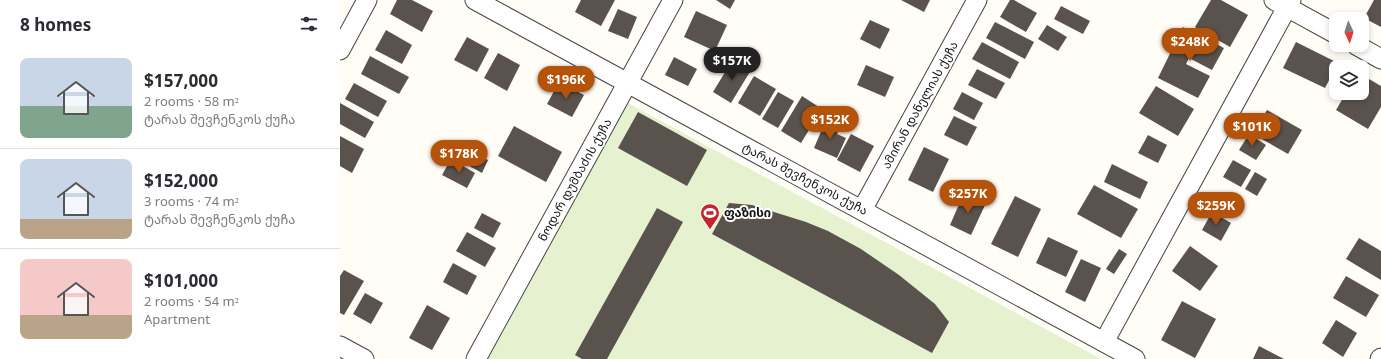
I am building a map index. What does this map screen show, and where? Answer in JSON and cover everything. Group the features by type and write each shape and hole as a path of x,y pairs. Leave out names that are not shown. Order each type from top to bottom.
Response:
{"street":[{"path":"340,50 367,0"},
{"name":"ტარას შევჩენკოს ქუჩა","path":"475,0 1135,359"},
{"name":"ნოდარ დუმბაძის ქუჩა","path":"476,359 673,0"},
{"name":"ამირან დანელიას ქუჩა","path":"862,210 977,0"},
{"path":"1104,342 1284,2 1329,30"},
{"path":"1368,52 1381,59"},
{"path":"340,346 364,359"}],"green space":[{"name":"ფაზისი","path":"626,102 1101,359 486,359"}],"building":[{"path":"397,0 412,0 433,11 422,32 390,14"},
{"path":"581,0 615,0 601,26 575,12"},
{"path":"716,0 735,0 730,9"},
{"path":"901,0 930,0 924,12"},
{"path":"1010,0 1014,0 1037,13 1026,32 1000,17"},
{"path":"1211,0 1221,0 1248,15 1230,47 1195,27"},
{"path":"1374,0 1381,0 1381,27 1369,21 1369,12 1367,12"},
{"path":"1061,6 1090,21 1083,34 1054,19"},
{"path":"618,9 637,17 628,39 608,31"},
{"path":"696,11 727,25 715,51 684,37"},
{"path":"870,20 890,29 880,49 860,39"},
{"path":"995,22 1034,42 1025,59 986,38"},
{"path":"1047,25 1067,37 1058,51 1038,39"},
{"path":"1183,27 1224,48 1212,70 1189,58 1186,64 1210,76 1198,98 1158,78"},
{"path":"386,30 412,45 402,64 375,50"},
{"path":"467,37 489,49 477,72 454,60"},
{"path":"982,42 1019,62 1010,79 972,59"},
{"path":"1296,42 1332,60 1329,60 1329,80 1325,88 1283,68"},
{"path":"498,53 520,65 507,91 484,78"},
{"path":"370,56 409,77 399,94 361,74"},
{"path":"674,57 697,69 688,86 665,75"},
{"path":"733,59 751,70 731,103 713,92"},
{"path":"866,65 894,77 885,97 857,85"},
{"path":"977,69 1005,83 996,99 968,85"},
{"path":"754,76 776,89 760,116 738,103"},
{"path":"1369,79 1381,86 1381,107 1368,129 1336,110 1342,100 1369,100"},
{"path":"559,82 584,95 572,117 547,104"},
{"path":"354,83 387,101 378,117 345,99"},
{"path":"1156,86 1194,109 1178,136 1139,113"},
{"path":"778,92 794,101 778,128 762,119"},
{"path":"962,92 983,103 974,120 953,109"},
{"path":"802,96 822,109 801,143 781,131"},
{"path":"340,103 374,122 365,138 340,124"},
{"path":"1267,110 1302,130 1288,154 1253,134"},
{"path":"638,112 707,150 687,186 618,148"},
{"path":"954,116 977,127 967,146 944,135"},
{"path":"829,121 841,126 837,134 846,138 837,158 814,148 823,127 825,128"},
{"path":"514,126 562,152 546,182 498,156"},
{"path":"851,134 874,146 860,172 837,160"},
{"path":"1249,134 1266,145 1256,160 1239,150"},
{"path":"1148,135 1167,145 1158,163 1138,153"},
{"path":"340,136 364,149 352,173 340,166"},
{"path":"924,147 949,159 933,192 908,180"},
{"path":"469,150 488,160 482,173 462,162"},
{"path":"451,159 475,173 467,188 442,175"},
{"path":"1233,160 1251,170 1241,187 1223,177"},
{"path":"1112,164 1148,182 1140,199 1104,182"},
{"path":"1255,172 1267,179 1257,196 1245,189"},
{"path":"1094,185 1138,209 1121,238 1077,214"},
{"path":"964,193 986,203 971,235 950,225"},
{"path":"1015,196 1041,209 1018,257 991,244"},
{"path":"729,203 752,205 806,222 828,231 861,249 899,275 935,304 949,322 932,353 712,234"},
{"path":"657,208 683,222 607,359 582,359 575,355"},
{"path":"1212,212 1231,223 1221,241 1202,230"},
{"path":"482,213 501,223 493,238 474,228"},
{"path":"467,232 496,248 485,267 456,251"},
{"path":"1048,237 1078,251 1066,277 1036,263"},
{"path":"1359,238 1381,251 1381,280 1346,259"},
{"path":"1190,246 1218,266 1200,291 1172,271"},
{"path":"1119,249 1127,254 1114,274 1106,269"},
{"path":"1081,259 1101,268 1085,302 1065,292"},
{"path":"453,263 477,276 467,295 443,282"},
{"path":"344,270 364,281 344,315 340,313 340,276"},
{"path":"1346,276 1379,295 1366,317 1333,298"},
{"path":"365,293 383,303 371,324 353,314"},
{"path":"1182,301 1216,319 1195,358 1161,340"},
{"path":"427,305 450,318 432,350 409,338"},
{"path":"1336,320 1357,333 1343,357 1322,343"},
{"path":"1259,346 1284,359 1253,359"}],"place":[{"name":"ფაზისი","path":"710,230"}]}
